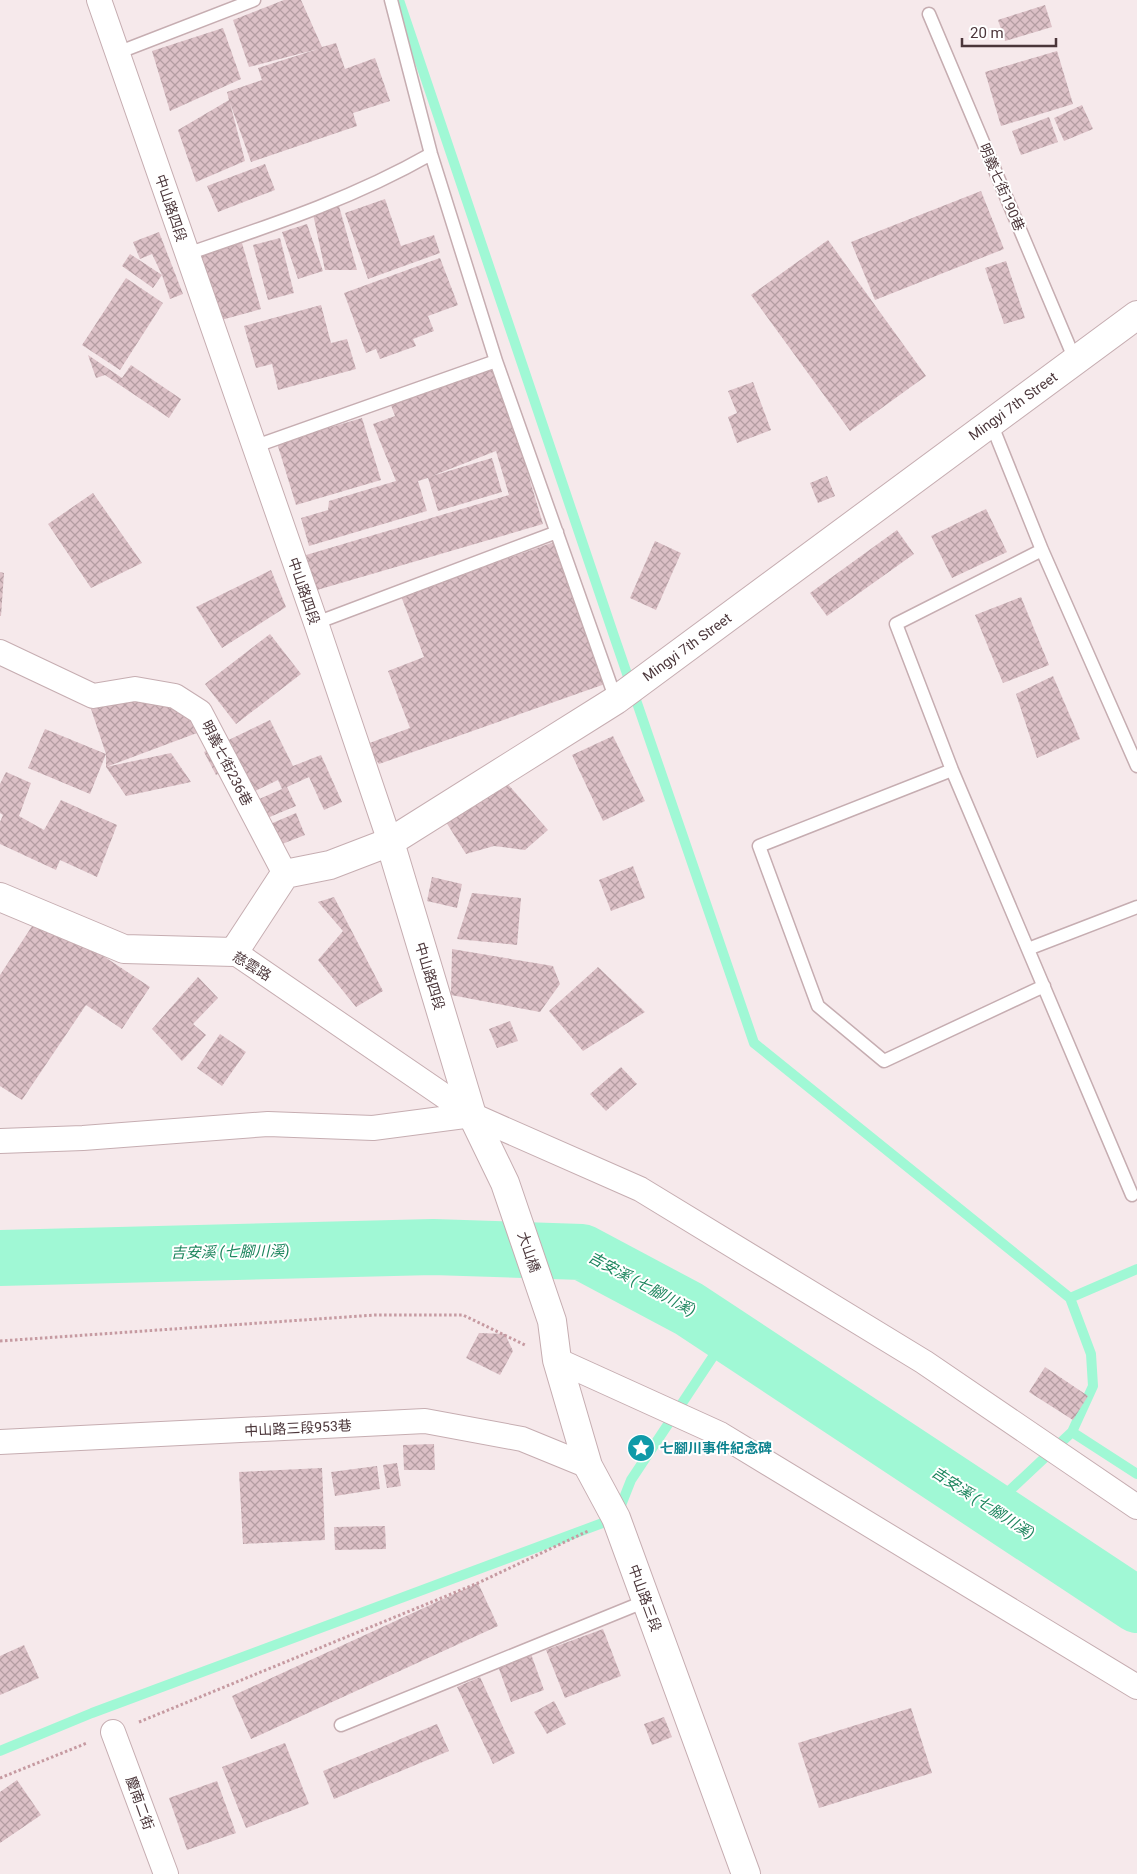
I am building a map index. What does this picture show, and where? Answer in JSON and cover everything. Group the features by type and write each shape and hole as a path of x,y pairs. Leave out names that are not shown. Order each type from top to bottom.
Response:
{"street":[{"name":"中山路四段","path":"99,0 253,447 316,623 390,842 472,1115 505,1183"},
{"name":"Mingyi 7th Street","path":"285,874 330,865 390,842 618,699 1137,315"},
{"name":"明義七街236巷","path":"0,652 92,696 135,689 175,696 200,712 285,874"},
{"path":"234,952 285,874"},
{"name":"慈雲路","path":"0,897 124,949 234,952 472,1115 640,1189 924,1362 1137,1507"},
{"path":"0,1141 83,1138 268,1124 373,1128 472,1115"},
{"name":"大山橋","path":"505,1183 552,1321"},
{"name":"中山路三段","path":"552,1321 557,1360 588,1466 616,1518 746,1874"},
{"path":"557,1360 720,1434 1137,1688"},
{"name":"中山路三段953巷","path":"0,1442 425,1421 522,1438 588,1466"},
{"name":"慶南二街","path":"113,1732 166,1874"}],"lane":[{"path":"117,53 254,0"},
{"path":"391,0 431,154 496,361 618,699"},
{"name":"明義七街190巷","path":"929,14 1075,360"},
{"path":"187,254 336,201 393,176 431,154"},
{"path":"253,447 496,361"},
{"path":"991,423 1042,550 1137,766"},
{"path":"316,623 557,532"},
{"path":"1042,550 896,624 952,770 1132,1195"},
{"path":"952,770 759,846 818,1006 884,1061 1044,986"},
{"path":"1028,949 1137,907"},
{"path":"341,1724 646,1601"}],"path":[{"path":"0,1341 375,1315 463,1315 557,1360"},
{"path":"0,1778 478,1583 616,1518"}],"building":[{"path":"284,0 301,0 322,47 336,43 345,69 375,58 390,101 353,113 357,126 251,162 230,103 245,161 196,182 178,130 229,100 227,92 262,80 258,68 318,49 249,67 233,20"},
{"path":"1045,5 1052,27 1005,41 998,20"},
{"path":"223,28 241,79 170,111 152,51"},
{"path":"1057,51 1073,104 1001,126 985,72"},
{"path":"1082,105 1093,129 1064,141 1054,118"},
{"path":"1049,117 1058,142 1021,155 1012,131"},
{"path":"265,164 275,190 218,212 207,186"},
{"path":"981,191 1004,249 875,300 851,242"},
{"path":"385,199 401,246 434,235 440,253 368,279 345,213"},
{"path":"339,206 357,270 325,270 313,214"},
{"path":"307,224 323,271 298,279 282,232"},
{"path":"159,232 183,294 170,299 152,254 140,259 133,242"},
{"path":"280,238 294,293 268,300 253,245"},
{"path":"828,240 926,376 850,431 751,295"},
{"path":"242,243 261,309 214,322 195,256"},
{"path":"130,254 162,275 153,288 122,266"},
{"path":"440,258 458,305 428,316 434,331 413,339 416,346 380,359 376,349 366,353 344,293"},
{"path":"1006,261 1025,318 1004,324 985,268"},
{"path":"126,278 163,303 120,370 82,345"},
{"path":"321,305 331,343 347,339 356,369 278,390 272,364 256,368 244,326"},
{"path":"88,355 122,378 131,365 181,399 169,418 105,375 96,378"},
{"path":"495,363 543,524 317,590 306,555 509,495 496,451 432,476 492,458 502,492 438,511 428,478 418,481 427,511 309,546 301,518 328,510 329,501 396,481 373,424 395,416 389,400"},
{"path":"753,382 771,430 737,443 728,417 737,413 728,391"},
{"path":"362,418 381,480 296,505 277,443"},
{"path":"827,476 835,496 818,503 810,483"},
{"path":"93,493 142,563 91,588 48,524"},
{"path":"986,509 1007,552 952,578 931,536"},
{"path":"897,530 914,554 827,616 810,593"},
{"path":"655,541 681,553 656,610 630,598"},
{"path":"554,542 605,684 379,764 364,745 410,728 388,671 424,657 401,596"},
{"path":"271,570 286,607 222,648 196,607"},
{"path":"0,572 4,573 1,616 0,616"},
{"path":"1021,597 1049,665 1003,683 975,615"},
{"path":"270,634 301,674 236,724 205,684"},
{"path":"1053,676 1080,739 1037,758 1016,694"},
{"path":"127,696 189,705 197,733 106,767 106,754 91,709"},
{"path":"270,720 293,766 321,755 342,802 324,810 309,777 287,787 296,806 265,819 257,800 282,789 278,780 249,794 235,766 216,775 204,752"},
{"path":"45,729 106,754 90,794 28,768"},
{"path":"613,736 645,801 603,821 572,755"},
{"path":"171,753 191,782 126,796 106,767"},
{"path":"6,772 31,783 19,816 44,830 61,800 117,825 97,877 60,860 56,870 0,844 0,822 3,815 0,813 0,784"},
{"path":"506,782 548,830 525,850 494,846 466,854 436,806"},
{"path":"296,813 305,835 277,846 268,825"},
{"path":"633,866 645,898 611,911 599,880"},
{"path":"432,877 462,884 457,908 427,901"},
{"path":"472,893 521,898 517,945 457,939"},
{"path":"334,897 383,991 356,1007 318,960 343,931 318,902"},
{"path":"40,914 150,987 122,1029 86,1005 22,1100 0,1086 0,975"},
{"path":"452,949 553,966 560,984 540,1012 451,995"},
{"path":"598,967 645,1012 583,1051 549,1011"},
{"path":"198,977 218,998 193,1024 206,1035 182,1061 152,1029"},
{"path":"510,1021 518,1041 497,1048 489,1029"},
{"path":"220,1034 246,1052 222,1086 197,1068"},
{"path":"621,1067 637,1084 606,1111 590,1094"},
{"path":"479,1333 505,1334 513,1351 500,1375 466,1358"},
{"path":"1045,1367 1088,1396 1073,1420 1029,1392"},
{"path":"434,1444 435,1470 404,1470 403,1445"},
{"path":"397,1463 401,1486 387,1488 383,1465"},
{"path":"377,1466 380,1489 335,1496 331,1472"},
{"path":"322,1468 325,1540 243,1544 239,1472"},
{"path":"385,1526 386,1549 335,1550 334,1527"},
{"path":"478,1583 498,1626 251,1739 232,1696"},
{"path":"603,1629 621,1676 565,1698 546,1650"},
{"path":"24,1645 39,1678 0,1695 0,1656"},
{"path":"531,1654 544,1690 511,1702 498,1666"},
{"path":"480,1677 515,1753 493,1764 457,1687"},
{"path":"554,1701 566,1724 547,1734 534,1712"},
{"path":"911,1708 932,1773 819,1808 798,1743"},
{"path":"664,1717 672,1737 652,1745 644,1724"},
{"path":"437,1724 449,1751 334,1799 323,1771"},
{"path":"285,1743 309,1804 246,1828 222,1767"},
{"path":"17,1780 41,1815 0,1843 0,1792"},
{"path":"217,1781 236,1833 187,1850 169,1798"}],"waterway":[{"path":"399,0 754,1043 1070,1298 1091,1354 1093,1386 1072,1432 991,1508"},
{"name":"吉安溪 (七腳川溪)","path":"0,1258 433,1247 582,1252 689,1309 1137,1605"},
{"path":"1070,1298 1137,1269"},
{"path":"0,1751 92,1713 616,1518 631,1480 728,1334"},
{"path":"1072,1432 1137,1474"}],"place":[{"name":"七腳川事件紀念碑","path":"641,1448"}]}
